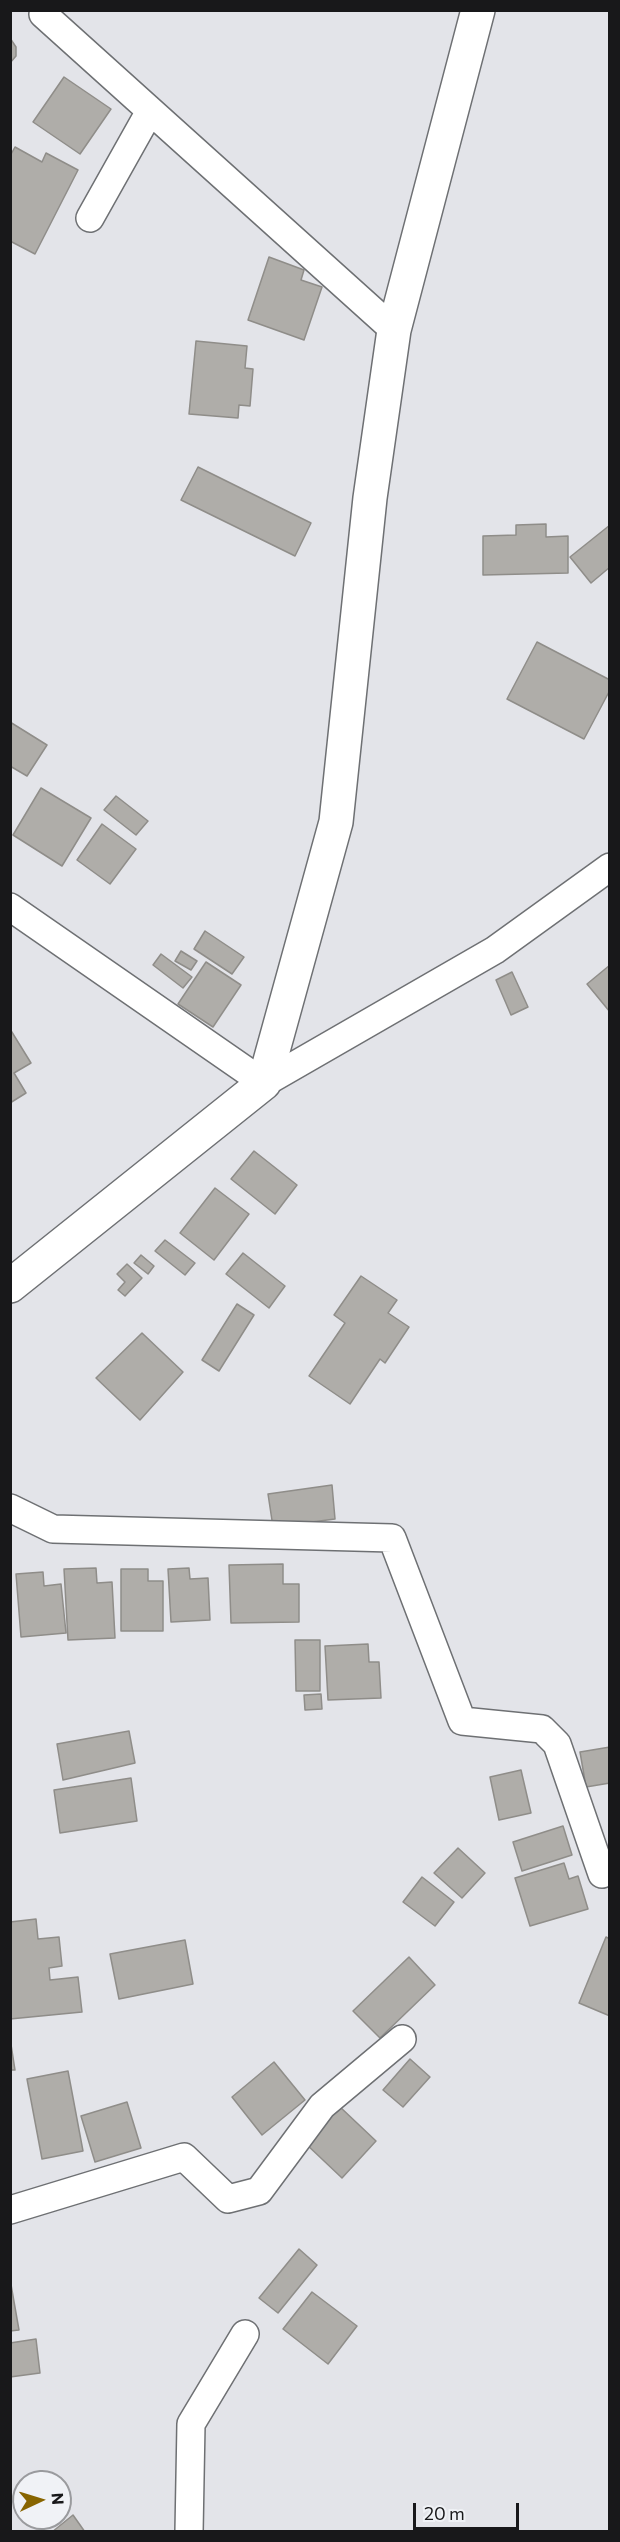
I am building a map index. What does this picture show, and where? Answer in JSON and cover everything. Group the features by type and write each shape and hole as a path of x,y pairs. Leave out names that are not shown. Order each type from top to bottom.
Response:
{"street":[{"path":"264,1083 336,822 370,498 394,330 478,10"},
{"path":"43,14 394,330"},
{"path":"90,218 150,111"},
{"path":"10,1286 264,1083 495,950 609,867"},
{"path":"10,907 264,1083"},
{"path":"10,1508 54,1529 392,1538 462,1721 542,1730 557,1744 602,1874"},
{"path":"10,2210 184,2157 228,2199 259,2191 322,2106 402,2039"},
{"path":"189,2532 191,2424 245,2334"}],"building":[{"path":"10,38 16,47 16,56 10,63"},
{"path":"64,77 111,109 80,154 33,122"},
{"path":"15,147 42,162 46,153 78,170 35,254 10,241 10,156"},
{"path":"269,257 304,270 301,280 322,287 304,340 248,320"},
{"path":"196,341 247,346 245,368 253,369 250,406 239,405 238,418 189,414"},
{"path":"198,467 311,523 295,556 181,500"},
{"path":"546,524 546,537 568,536 568,573 483,575 483,536 516,535 516,525"},
{"path":"610,525 610,567 591,583 570,557"},
{"path":"537,642 610,680 610,690 584,739 507,699"},
{"path":"10,722 47,745 27,776 10,766"},
{"path":"41,788 91,818 62,866 13,835"},
{"path":"116,796 148,821 136,835 104,810"},
{"path":"102,824 136,849 110,884 77,860"},
{"path":"205,931 244,957 232,974 194,949"},
{"path":"181,951 197,961 191,970 175,961"},
{"path":"161,954 192,977 183,988 153,965"},
{"path":"206,962 241,985 213,1027 178,1004"},
{"path":"610,965 610,1012 587,984"},
{"path":"512,972 528,1007 511,1015 496,980"},
{"path":"10,1029 31,1063 14,1073 26,1093 10,1103"},
{"path":"254,1151 297,1185 275,1214 231,1179"},
{"path":"215,1188 249,1214 214,1260 180,1233"},
{"path":"165,1240 195,1263 185,1275 155,1251"},
{"path":"243,1253 285,1286 269,1308 226,1274"},
{"path":"141,1255 154,1266 148,1274 134,1263"},
{"path":"127,1264 142,1278 125,1296 118,1290 125,1282 117,1274"},
{"path":"361,1276 397,1300 388,1313 409,1327 385,1363 380,1359 350,1404 309,1376 345,1323 334,1315"},
{"path":"237,1304 254,1315 219,1371 202,1360"},
{"path":"142,1333 183,1372 140,1420 96,1378"},
{"path":"332,1485 335,1519 273,1527 268,1494"},
{"path":"283,1564 283,1584 299,1584 299,1622 231,1623 229,1565"},
{"path":"96,1568 97,1583 112,1582 115,1638 68,1640 64,1569"},
{"path":"189,1568 190,1579 208,1578 210,1620 171,1622 168,1569"},
{"path":"121,1569 148,1569 148,1581 163,1581 163,1631 121,1631"},
{"path":"43,1572 44,1586 61,1584 66,1633 21,1637 16,1574"},
{"path":"295,1640 320,1640 320,1691 296,1691"},
{"path":"368,1644 369,1662 379,1662 381,1698 328,1700 325,1646"},
{"path":"321,1694 322,1709 305,1710 304,1695"},
{"path":"129,1731 135,1763 63,1780 57,1744"},
{"path":"610,1747 610,1783 586,1787 580,1752"},
{"path":"521,1770 531,1813 499,1820 490,1777"},
{"path":"131,1778 137,1821 60,1833 54,1790"},
{"path":"563,1826 572,1855 522,1871 513,1842"},
{"path":"458,1848 485,1873 462,1898 434,1873"},
{"path":"564,1863 569,1879 578,1876 588,1909 530,1926 515,1878"},
{"path":"422,1877 454,1902 435,1926 403,1902"},
{"path":"36,1919 38,1939 59,1937 62,1966 49,1968 50,1980 78,1977 82,2012 10,2019 10,1922"},
{"path":"606,1937 610,1939 610,2016 579,2003"},
{"path":"185,1940 193,1984 119,1999 110,1954"},
{"path":"409,1957 435,1985 380,2038 353,2011"},
{"path":"10,2038 15,2070 10,2070"},
{"path":"410,2059 430,2077 403,2107 383,2090"},
{"path":"274,2062 305,2100 262,2135 232,2097"},
{"path":"68,2071 83,2151 42,2159 27,2079"},
{"path":"127,2102 141,2148 95,2162 81,2116"},
{"path":"339,2106 376,2141 342,2178 305,2143"},
{"path":"299,2249 317,2265 278,2313 259,2298"},
{"path":"10,2279 19,2330 10,2331"},
{"path":"312,2292 357,2326 328,2364 283,2329"},
{"path":"36,2339 40,2373 10,2377 10,2343"},
{"path":"72,2516 85,2532 52,2532 72,2530"}]}
